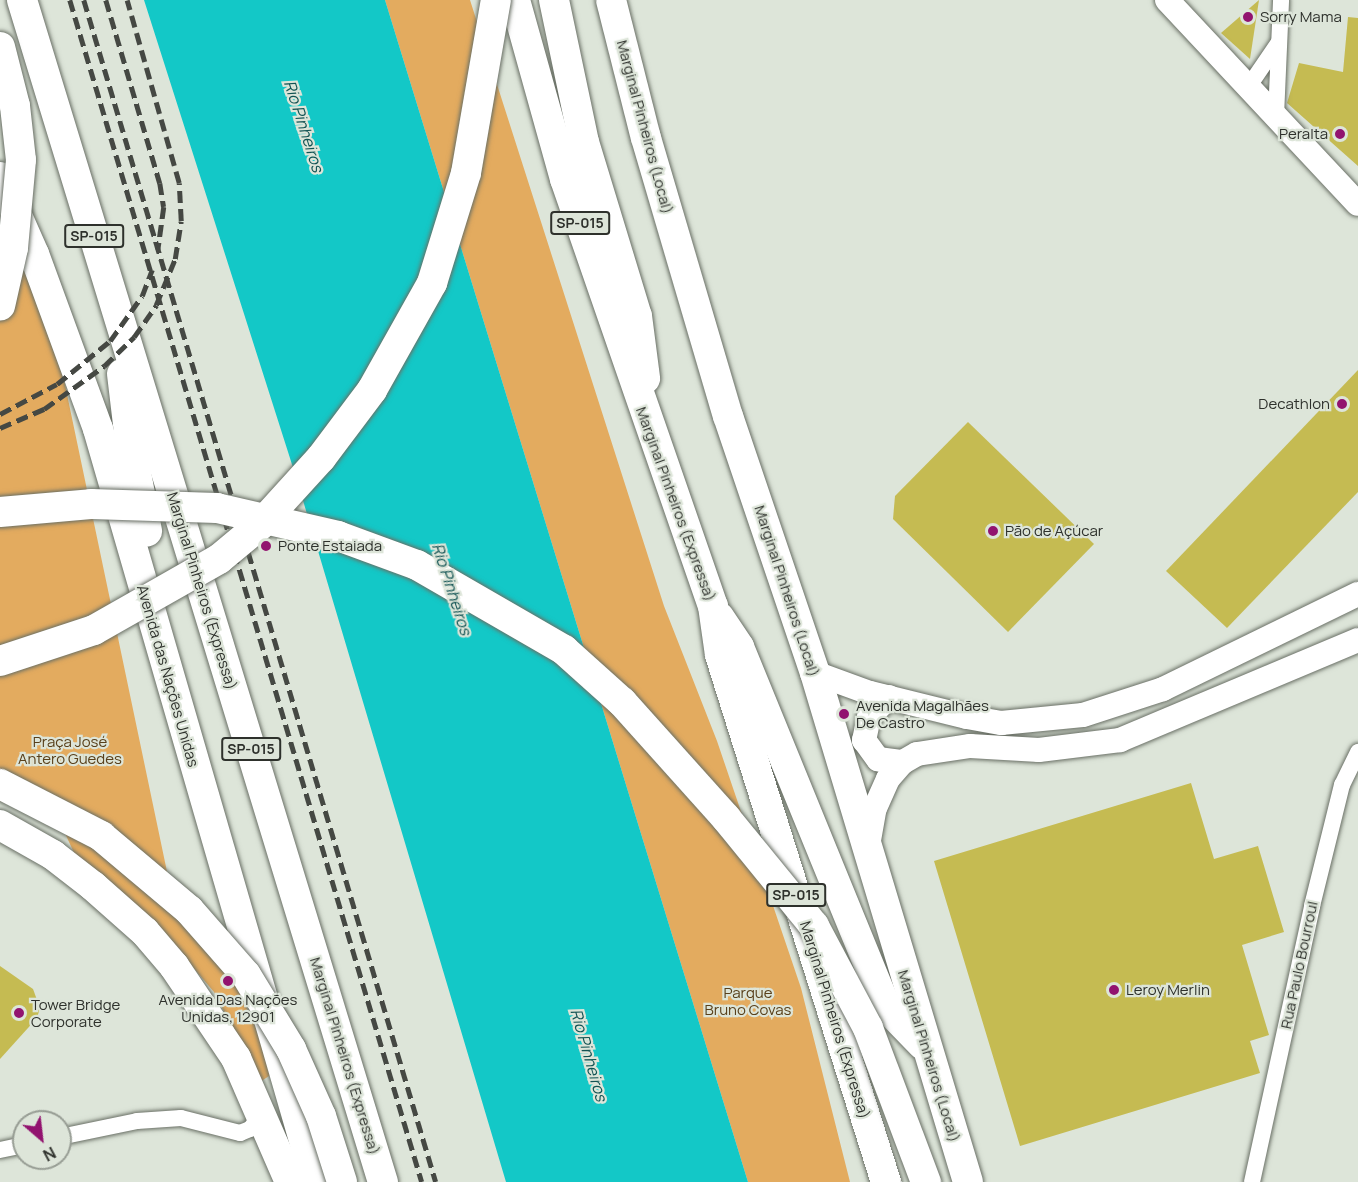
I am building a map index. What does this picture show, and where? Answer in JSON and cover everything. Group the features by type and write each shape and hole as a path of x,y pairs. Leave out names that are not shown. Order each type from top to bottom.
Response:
{"highway":[{"name":"Marginal Pinheiros (Expressa)","path":"22,0 383,1182"},
{"path":"0,661 94,630 219,559 260,525 321,458 372,390 432,283 466,173 496,0"},
{"name":"Marginal Pinheiros (Expressa)","path":"515,0 565,178 654,443 713,606 720,656 886,1182"},
{"path":"554,0 584,141 637,316 654,443"},
{"name":"Marginal Pinheiros (Local)","path":"611,0 646,138 729,416 815,673 924,1047 968,1182"},
{"path":"0,47 15,106 21,160 13,248 0,306"},
{"name":"Avenida das Nações Unidas","path":"0,177 34,254 98,429 316,1182"},
{"path":"117,317 128,430 177,706"},
{"path":"0,512 91,504 217,508 338,536 417,565 500,609 564,650 630,711 726,818 814,926 868,1028 926,1182"},
{"path":"713,606 739,647 886,1007 924,1047"},
{"path":"0,784 101,836 189,910 246,975 291,1049 321,1116 342,1182"},
{"path":"0,825 53,855 145,932 174,966 236,1058 263,1113 290,1182"}],"street":[{"path":"1167,0 1358,204"},
{"path":"1276,116 1281,0"},
{"path":"1249,86 1279,42"},
{"path":"815,673 889,697 1001,723 1083,716 1162,689 1358,594"},
{"path":"889,697 869,717 864,740 878,759 903,762 937,749 970,746 1039,750 1120,740 1358,640"},
{"name":"Rua Paulo Bourroul","path":"1252,1182 1312,906 1342,785 1358,752"},
{"path":"867,846 883,787 903,762"},
{"path":"72,1135 137,1121 181,1118 240,1133 250,1129 263,1113"}],"green space":[{"name":"Parque Bruno Covas","path":"385,0 470,0 664,606 717,741 801,988 850,1182 748,1182"},
{"name":"Praça José Antero Guedes","path":"20,256 64,380 174,905 233,976 275,1072 260,1082 214,992 161,930 76,857 63,829 0,801 0,302"}],"water":[{"name":"Rio Pinheiros","path":"144,0 385,0 748,1182 506,1182 296,477"}],"building":[{"name":"Sorry Mama","path":"1259,0 1250,59 1221,33"},
{"name":"Peralta","path":"1348,17 1358,18 1358,166 1287,103 1299,63 1343,72"},
{"path":"1358,370 1358,492 1227,628 1166,571"},
{"name":"Pão de Açúcar","path":"968,422 1094,544 1008,632 893,519 895,496"},
{"name":"Leroy Merlin","path":"1191,783 1214,859 1258,846 1284,932 1242,945 1269,1035 1250,1041 1260,1073 1020,1146 934,861"},
{"name":"Tower Bridge Corporate","path":"0,966 33,989 40,1008 37,1018 0,1059"}],"railway":[{"path":"70,0 422,1182"},
{"path":"84,0 436,1182"},
{"path":"106,0 160,183 164,207 158,250"},
{"path":"0,428 44,409 104,366 134,337 156,305 175,259 181,221 179,183 127,0"},
{"path":"0,414 57,384 110,341 142,296 152,270"}],"place":[{"name":"Sorry Mama","path":"1248,17"},
{"name":"Peralta","path":"1340,134"},
{"name":"Decathlon","path":"1342,404"},
{"name":"Pão de Açúcar","path":"993,531"},
{"name":"Ponte Estaiada","path":"266,546"},
{"name":"Avenida Magalhães De Castro","path":"844,714"},
{"name":"Avenida Das Nações Unidas, 12901","path":"228,981"},
{"name":"Leroy Merlin","path":"1114,990"},
{"name":"Tower Bridge Corporate","path":"19,1013"}]}
